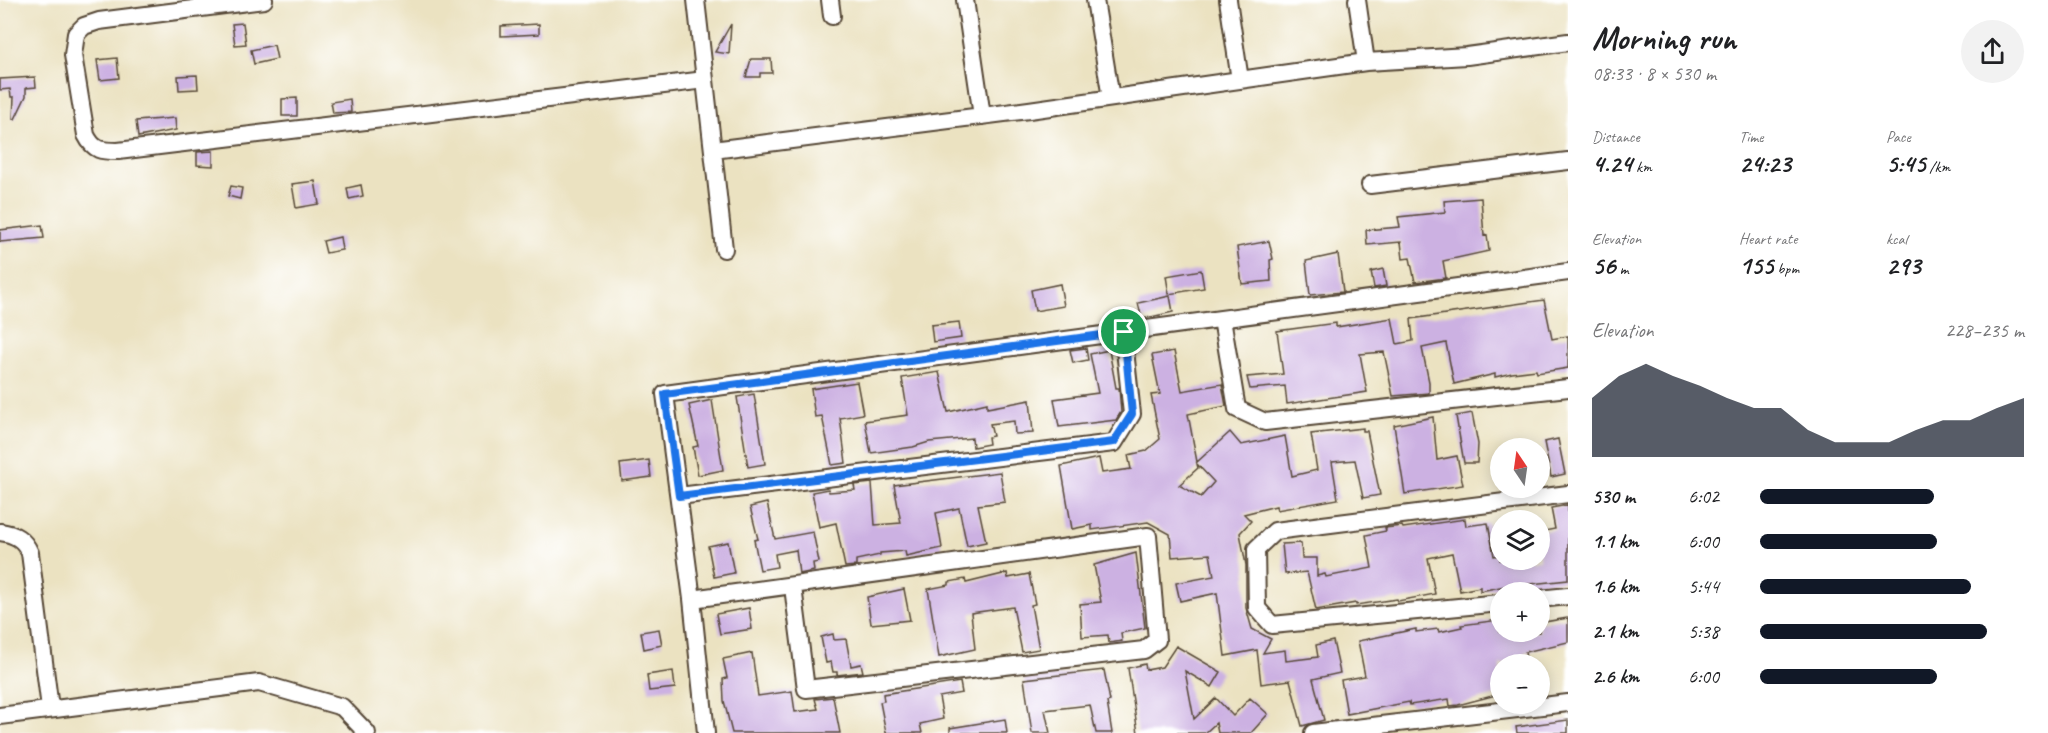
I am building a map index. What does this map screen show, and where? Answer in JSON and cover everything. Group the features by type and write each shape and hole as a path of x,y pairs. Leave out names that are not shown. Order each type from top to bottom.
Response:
{"street":[{"path":"264,0 99,21 84,26 76,34 73,55 86,135 91,146 97,150 117,151 705,80"},
{"path":"696,0 724,249"},
{"path":"965,0 982,116"},
{"path":"1095,0 1111,98"},
{"path":"1228,0 1240,80"},
{"path":"1357,0 1366,62"},
{"path":"713,150 982,116 1366,62 1467,56 1568,42"},
{"path":"1370,185 1568,161"},
{"path":"706,733 692,599 665,394 1568,272"},
{"path":"1222,319 1236,409 1265,422 1568,388"},
{"path":"679,496 1114,442 1132,414 1124,332"},
{"path":"1490,604 1272,625 1257,608 1256,549 1275,531 1568,494"},
{"path":"0,532 20,538 30,553 50,708"},
{"path":"692,599 1148,536 1157,640 1144,650 806,689 793,586"},
{"path":"1550,598 1568,596"},
{"path":"0,716 260,682 342,707 368,733"},
{"path":"1313,733 1568,702"}],"building":[{"path":"243,23 246,44 235,45 232,24"},
{"path":"539,24 539,34 501,36 501,26"},
{"path":"731,24 729,54 715,52"},
{"path":"274,45 277,59 254,64 251,50"},
{"path":"117,58 119,78 100,80 97,60"},
{"path":"751,59 771,59 772,73 760,73 760,77 746,77"},
{"path":"197,75 198,89 179,90 178,76"},
{"path":"35,77 36,87 26,88 26,96 13,119 14,97 11,97 10,89 0,90 0,79"},
{"path":"297,98 297,116 282,116 282,99"},
{"path":"350,99 351,112 333,113 331,102"},
{"path":"175,118 176,130 138,137 136,121"},
{"path":"213,151 213,166 197,165 197,152"},
{"path":"315,181 319,204 296,208 292,184"},
{"path":"361,185 363,196 349,199 347,188"},
{"path":"231,186 242,188 240,199 228,196"},
{"path":"1481,198 1484,236 1487,235 1489,251 1443,261 1446,278 1415,282 1410,258 1403,259 1401,242 1367,245 1366,230 1400,227 1398,217 1445,212 1444,201"},
{"path":"42,225 44,238 0,242 0,230"},
{"path":"340,237 342,250 326,253 323,241"},
{"path":"1269,241 1273,259 1270,260 1271,281 1242,284 1237,247"},
{"path":"1338,254 1343,292 1310,295 1306,261"},
{"path":"1383,269 1386,286 1374,288 1371,272"},
{"path":"1201,270 1204,288 1169,294 1166,276"},
{"path":"1060,284 1064,306 1035,311 1031,290"},
{"path":"1170,296 1173,312 1142,319 1138,303"},
{"path":"1544,300 1552,339 1568,336 1568,368 1537,373 1536,370 1495,377 1495,374 1454,384 1446,343 1422,348 1429,393 1393,396 1384,352 1360,354 1367,392 1287,404 1285,386 1250,389 1247,377 1283,374 1277,331 1336,323 1336,327 1392,318 1397,344 1413,341 1411,319"},
{"path":"959,322 961,338 933,342 931,325"},
{"path":"1086,348 1088,360 1073,363 1070,350"},
{"path":"1109,350 1116,388 1119,388 1121,412 1116,420 1059,427 1054,399 1098,393 1090,354"},
{"path":"1174,351 1182,391 1222,384 1226,406 1188,414 1197,462 1230,432 1241,445 1285,436 1292,476 1317,470 1311,434 1363,428 1363,431 1367,431 1380,495 1363,498 1355,460 1332,462 1338,499 1277,510 1276,506 1244,514 1251,521 1240,533 1246,565 1246,608 1252,629 1271,639 1263,653 1285,650 1286,661 1318,657 1316,645 1333,641 1340,673 1313,679 1324,720 1302,726 1290,680 1261,684 1257,650 1225,656 1217,593 1180,601 1176,583 1214,576 1210,554 1172,557 1170,534 1148,522 1092,530 1092,525 1072,529 1061,466 1099,458 1102,473 1131,469 1128,455 1146,451 1160,439 1151,395 1160,394 1152,355","holes":["1197,464 1214,482 1201,497 1179,485 1198,468"]},
{"path":"939,372 948,412 987,403 987,408 1030,400 1033,433 1015,434 1014,421 990,424 993,436 988,437 989,444 973,447 972,438 929,442 913,447 871,453 865,421 908,415 902,378"},
{"path":"857,382 863,414 840,418 846,463 832,465 822,416 815,417 811,389"},
{"path":"754,394 765,464 748,467 737,397"},
{"path":"712,400 723,470 698,475 693,447 698,446 689,405"},
{"path":"1472,413 1478,444 1477,463 1464,463 1456,416"},
{"path":"1433,417 1437,460 1457,456 1463,485 1405,494 1394,425"},
{"path":"1558,439 1565,474 1551,477 1550,441"},
{"path":"649,460 651,477 622,481 620,464"},
{"path":"1000,472 1005,502 978,505 986,542 967,546 959,508 936,513 942,548 906,556 905,551 880,553 880,555 856,560 856,566 845,567 836,523 819,527 812,492 828,489 829,492 855,490 854,485 872,483 875,525 901,523 894,485"},
{"path":"767,503 775,539 813,532 819,562 813,563 814,571 799,574 796,550 775,554 777,567 760,570 754,540 758,539 750,507"},
{"path":"1568,505 1568,580 1490,582 1490,589 1480,591 1480,587 1460,591 1452,553 1428,558 1435,594 1398,601 1397,599 1356,605 1356,603 1316,610 1307,572 1285,574 1282,544 1301,543 1302,558 1317,558 1317,576 1325,574 1326,577 1372,568 1366,535 1386,531 1385,528 1402,526 1403,528 1465,519 1466,526 1488,523 1490,570 1550,570 1550,530 1555,529 1551,508"},
{"path":"728,542 734,573 714,577 708,546"},
{"path":"1136,553 1145,628 1121,633 1122,641 1109,643 1108,635 1082,637 1080,604 1101,602 1094,565"},
{"path":"1007,573 1008,578 1029,574 1035,604 1031,605 1039,649 1022,652 1013,607 971,613 975,649 939,657 928,589 949,585 949,582 965,579 966,583"},
{"path":"904,589 910,620 871,624 867,597"},
{"path":"749,608 752,629 720,634 716,614"},
{"path":"1568,618 1568,642 1525,652 1525,654 1490,654 1490,697 1450,706 1449,699 1410,705 1409,702 1347,714 1341,680 1365,676 1358,641 1416,629 1416,632 1438,629 1439,632 1462,627 1461,625 1490,621 1490,642 1550,642 1550,621"},
{"path":"659,629 662,645 644,649 641,632"},
{"path":"833,634 834,640 846,639 851,666 861,664 863,672 837,675 837,672 833,672 831,662 826,663 821,637"},
{"path":"1176,646 1221,672 1212,687 1185,671 1194,719 1216,698 1233,716 1250,698 1268,714 1251,733 1218,733 1216,723 1205,733 1138,733 1128,668 1145,664 1146,670 1162,667"},
{"path":"752,653 758,696 792,691 795,712 818,709 815,699 833,697 840,733 732,733 724,701 723,679 727,678 723,659"},
{"path":"1104,670 1110,701 1107,702 1112,733 1096,733 1090,705 1045,710 1050,733 1032,733 1024,679"},
{"path":"673,671 675,688 649,691 647,675"},
{"path":"960,682 962,693 939,697 943,719 920,724 922,733 886,733 880,702 884,701 883,694"},
{"path":"1005,719 1007,733 950,733 950,728"},
{"path":"1568,720 1568,733 1517,733 1516,727"}],"route":[{"path":"1124,332 1132,414 1114,442 679,496 665,394 1124,332"}]}
